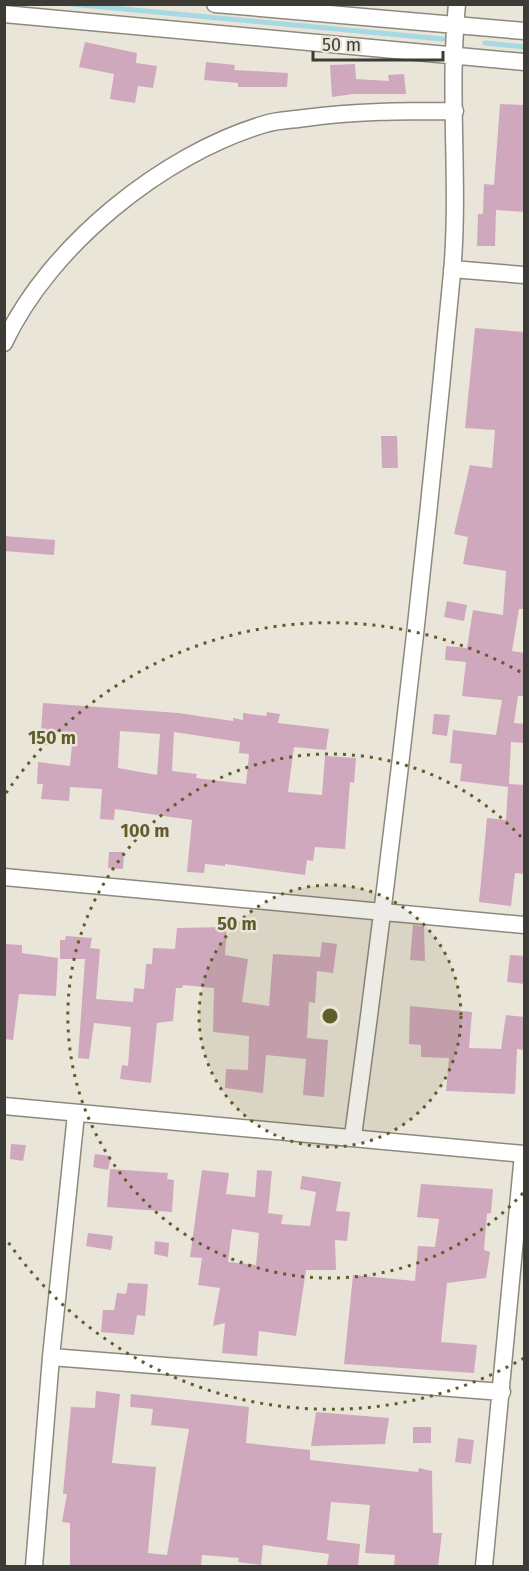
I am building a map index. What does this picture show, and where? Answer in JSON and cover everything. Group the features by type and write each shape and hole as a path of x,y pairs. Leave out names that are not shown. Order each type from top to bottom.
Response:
{"street":[{"path":"215,4 525,31"},
{"path":"353,1136 383,913 452,269 455,111 453,55 457,4"},
{"path":"4,14 525,62"},
{"path":"4,343 18,315 66,253 147,181 214,142 267,123 351,111 455,111"},
{"path":"452,269 525,275"},
{"path":"4,878 525,925"},
{"path":"4,1107 353,1136 524,1154 484,1566"},
{"path":"34,1566 51,1358 76,1114"},
{"path":"51,1358 502,1392"}],"building":[{"path":"85,42 137,53 136,63 157,66 153,88 138,86 135,103 110,99 114,74 79,67"},
{"path":"206,62 235,65 234,70 288,73 287,87 238,87 238,83 204,80"},
{"path":"355,64 356,79 389,81 388,75 404,74 406,94 353,94 332,97 330,65"},
{"path":"500,104 525,105 525,212 496,210 495,246 477,246 478,214 483,214 484,184 494,185"},
{"path":"475,328 525,332 525,609 519,609 512,651 525,653 525,696 518,696 514,723 525,724 525,743 511,742 509,784 525,785 525,874 515,873 511,906 479,902 487,818 506,820 508,787 460,781 462,764 450,763 453,730 496,735 502,700 462,696 466,662 445,660 446,646 467,648 473,610 503,615 506,571 463,564 468,537 454,534 470,465 492,468 495,430 465,428"},
{"path":"381,436 397,436 398,468 382,468"},
{"path":"4,536 55,540 54,555 4,551"},
{"path":"447,601 467,605 464,621 444,617"},
{"path":"43,703 178,713 233,721 233,718 243,720 243,713 266,716 267,712 280,714 278,723 329,729 326,750 294,747 288,792 322,795 325,756 356,758 354,783 350,782 345,849 315,847 313,861 307,860 305,875 225,864 225,866 205,864 204,873 187,872 192,820 115,809 114,820 100,819 102,789 70,787 69,801 41,799 43,784 37,784 38,762 70,766 73,733 41,731","holes":["120,731 160,734 157,775 118,768","174,732 240,742 239,753 249,754 246,784 196,778 197,774 172,771"]},
{"path":"434,714 450,715 447,736 432,734"},
{"path":"109,852 124,852 123,869 108,868"},
{"path":"413,925 424,926 425,961 410,960"},
{"path":"227,927 225,955 248,959 242,1002 269,1006 273,954 320,957 322,942 337,944 333,973 317,971 315,1003 309,1002 307,1038 328,1040 324,1097 303,1095 306,1059 266,1055 263,1093 225,1088 226,1069 248,1070 249,1036 213,1032 214,988 183,985 182,988 176,988 173,1021 157,1023 151,1083 120,1079 122,1065 128,1066 131,1027 94,1023 89,1059 78,1058 85,959 60,959 60,940 65,940 66,936 92,938 90,948 100,949 96,999 133,1002 134,988 144,989 146,964 152,964 153,948 175,949 177,928"},
{"path":"4,944 22,945 22,953 58,958 56,996 19,994 13,1040 4,1039"},
{"path":"510,955 525,956 525,984 507,982"},
{"path":"410,1006 472,1012 469,1048 501,1049 506,1015 525,1017 525,1050 517,1049 515,1094 446,1091 449,1058 421,1057 421,1045 409,1044"},
{"path":"11,1144 26,1145 23,1161 10,1159"},
{"path":"95,1154 111,1156 108,1170 93,1167"},
{"path":"110,1169 168,1173 167,1179 174,1180 172,1212 107,1207"},
{"path":"202,1170 229,1173 226,1194 255,1197 257,1170 272,1171 268,1213 283,1215 281,1224 310,1226 316,1192 300,1189 302,1176 341,1182 336,1211 350,1212 347,1241 335,1240 336,1270 306,1270 296,1336 259,1331 257,1356 222,1353 225,1323 213,1326 220,1288 198,1285 202,1258 190,1257","holes":["232,1229 259,1233 256,1265 228,1262"]},
{"path":"421,1184 493,1189 491,1213 487,1214 484,1250 490,1252 486,1278 447,1283 441,1342 477,1345 474,1373 344,1364 353,1275 415,1281 418,1246 435,1247 439,1219 417,1217"},
{"path":"88,1233 113,1236 111,1250 86,1246"},
{"path":"155,1241 169,1243 168,1257 154,1254"},
{"path":"128,1283 148,1284 145,1316 137,1315 134,1335 101,1332 103,1310 114,1310 117,1293 126,1294"},
{"path":"96,1391 120,1394 112,1463 156,1467 148,1553 167,1555 189,1429 151,1425 153,1409 130,1407 131,1394 249,1407 246,1443 310,1450 310,1460 418,1472 419,1468 432,1471 433,1533 442,1533 438,1566 394,1566 395,1555 365,1553 370,1505 331,1502 327,1540 360,1544 358,1566 327,1566 329,1554 263,1545 261,1565 238,1562 239,1558 202,1555 201,1566 70,1566 70,1523 62,1522 67,1494 63,1494 71,1407 95,1408"},
{"path":"316,1412 389,1418 385,1444 311,1446"},
{"path":"413,1427 431,1427 431,1443 413,1443"},
{"path":"458,1438 474,1440 471,1464 455,1462"}],"waterway":[{"path":"71,4 443,39"},
{"path":"485,43 524,47"}]}
